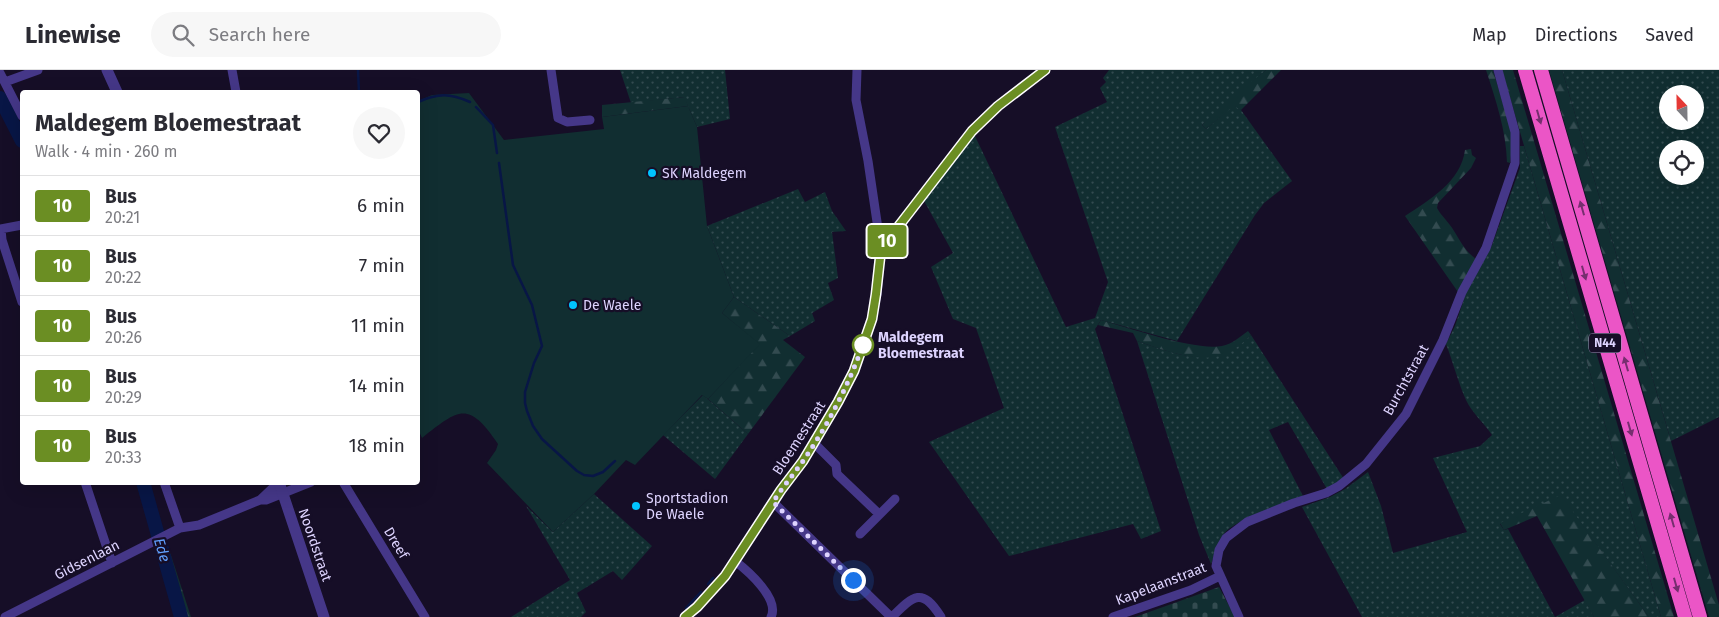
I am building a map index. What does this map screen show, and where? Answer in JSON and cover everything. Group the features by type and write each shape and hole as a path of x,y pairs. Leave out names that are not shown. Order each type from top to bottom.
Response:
{"highway":[{"name":"N44","path":"1525,70 1685,617"},
{"name":"N44","path":"1541,70 1700,617"}],"street":[{"path":"4,82 38,70"},
{"path":"107,70 116,90"},
{"path":"232,70 236,90"},
{"path":"551,70 558,118 567,122 590,120"},
{"name":"Bloemestraat","path":"685,617 697,607 725,576 773,502 803,461 854,371 872,319 881,249 868,161 856,100 857,70"},
{"path":"881,249 972,131 998,106 1045,70"},
{"name":"Burchtstraat","path":"1239,617 1216,566 1219,550 1226,538 1247,522 1294,503 1326,494 1340,486 1366,464 1406,414 1443,340 1462,292 1486,248 1515,163 1515,132 1498,70"},
{"path":"0,72 20,112"},
{"path":"20,225 1,229 2,240 20,296"},
{"path":"814,443 836,465 837,474 879,514"},
{"path":"86,485 112,563"},
{"path":"165,485 180,528"},
{"name":"Dreef","path":"345,485 425,617"},
{"name":"Gidsenlaan","path":"5,617 180,528 199,525 260,500 266,500 280,486"},
{"name":"Noordstraat","path":"280,486 324,617"},
{"path":"860,534 894,498"},
{"path":"773,502 891,617 910,600 922,598 933,604 941,617"},
{"path":"735,561 744,568 769,596 773,607 771,617"},
{"name":"Kapelaanstraat","path":"1113,617 1191,590 1220,576"}],"green space":[{"path":"620,70 725,70 730,119 697,127 684,97 631,103"},
{"path":"1109,70 1266,70 1202,125 1206,129 1234,105 1241,110 1292,181 1264,203 1255,215 1177,341 1101,320 1095,329 1161,531 1141,539 1133,524 1009,556 929,442 1004,408 976,328 953,319 931,267 953,253 923,199 974,134 1066,327 1095,318 1108,282 1055,127 1107,102 1100,88 1106,82 1103,78"},
{"path":"1266,70 1281,70 1241,110 1234,106 1206,129 1202,125 1226,102"},
{"path":"1486,70 1493,70 1511,131 1510,163 1507,162 1503,127"},
{"path":"1502,70 1513,70 1674,617 1661,617"},
{"path":"1549,70 1562,70 1719,605 1719,617 1709,617"},
{"path":"1562,70 1719,70 1719,417 1671,441"},
{"name":"De Waele","path":"469,93 504,140 604,129 602,117 688,106 697,127 707,226 734,297 722,313 760,344 708,399 702,395 635,465 626,460 594,494 553,532 487,463 498,444 479,420 471,415 454,416 422,438 420,434 420,100 432,95"},
{"path":"685,97 688,106 602,117 602,105"},
{"path":"1520,146 1524,146 1661,617 1649,617 1561,496 1500,524 1504,530 1508,529 1555,617 1362,617 1302,507 1330,497 1345,489 1368,472 1381,506 1393,553 1467,532 1433,458 1480,446 1492,435 1466,400 1446,344 1455,326 1466,293 1492,245 1520,168"},
{"path":"1471,149 1472,155 1476,158 1471,168 1438,203 1437,208 1466,250 1476,259 1458,292 1405,216 1433,197 1451,181 1462,161 1465,150"},
{"path":"798,189 805,202 825,192 832,211 846,231 832,232 838,278 828,283 834,300 812,313 815,321 790,336 734,297 707,226"},
{"path":"734,297 790,336 783,340 805,357 748,434 708,399 759,344 722,313"},
{"path":"1101,320 1162,338 1210,347 1229,344 1248,331 1251,335 1236,348 1225,354 1204,358 1192,357 1169,352 1137,341 1133,333 1098,325"},
{"path":"1251,335 1344,479 1327,489 1288,422 1269,430 1303,496 1237,523 1221,538 1211,564 1199,535 1137,341 1182,355 1196,357 1223,353 1237,346"},
{"path":"703,395 748,434 715,479 663,435"},
{"path":"594,494 652,546 622,580 613,571 577,593 586,612 581,617 511,617 570,580 526,506 553,532"},
{"path":"1561,495 1649,617 1594,617 1537,516 1504,530 1500,523"},
{"path":"167,543 191,617 177,617 160,545"},
{"path":"1219,587 1235,617 1135,617"},
{"path":"1585,600 1594,617 1555,617"}],"waterway":[{"path":"358,70 359,90"},
{"path":"420,101 444,95 470,102"},
{"name":"Ede","path":"0,98 20,137"},
{"path":"476,107 493,125 497,153"},
{"path":"499,163 513,265 532,305 542,346 534,363 525,392 527,411 533,426 542,439 577,471 584,475 593,476 603,472 615,461"},
{"name":"Ede","path":"144,485 181,617"},
{"path":"708,584 713,578"},
{"path":"686,608 701,592"}],"bus line":[{"name":"10","path":"685,617 697,607 725,576 781,490 803,461 838,402 854,371 872,319 881,249 972,131 998,106 1045,70"}],"place":[{"name":"SK Maldegem","path":"652,173"},
{"name":"De Waele","path":"573,305"},
{"name":"Maldegem Bloemestraat","path":"863,345"},
{"name":"Sportstadion De Waele","path":"636,506"}],"route":[{"path":"853,580 773,502 803,461 838,402 854,371 863,345"}]}
